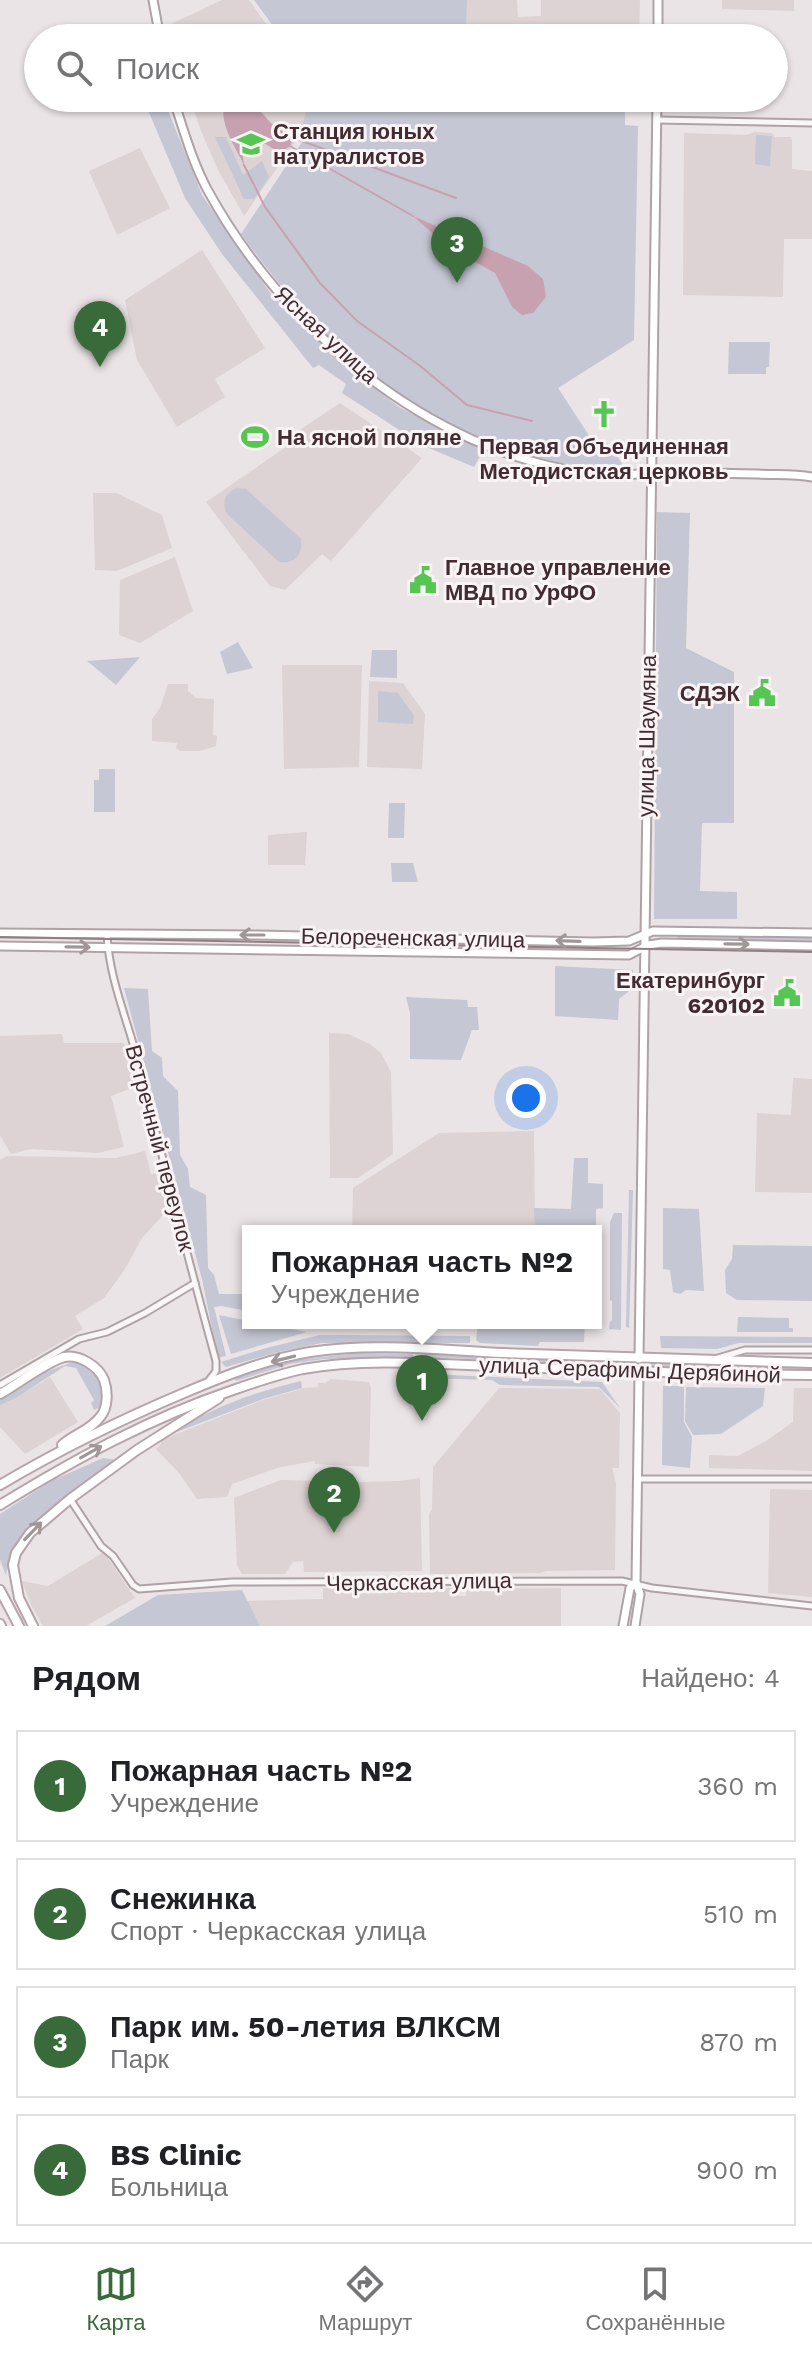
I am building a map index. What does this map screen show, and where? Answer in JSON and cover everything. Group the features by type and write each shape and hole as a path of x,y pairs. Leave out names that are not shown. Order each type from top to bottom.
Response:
{"main road":[{"name":"улица Серафимы Дерябиной","path":"0,1485 115,1422 237,1372 308,1352 344,1348 812,1363"},
{"path":"0,1394 65,1357 78,1359 96,1368 106,1386 107,1399 103,1413 94,1424 68,1439 52,1454"},
{"name":"улица Шаумяна","path":"639,1359 639,1373"},
{"name":"улица Серафимы Дерябиной","path":"0,1505 136,1428 227,1392 304,1369 346,1364 418,1363 639,1373 812,1375"},
{"path":"33,1626 15,1584 15,1559 30,1533 137,1450 227,1392"},
{"path":"0,1590 19,1626"}],"street":[{"path":"153,0 157,24"},
{"path":"658,0 658,24"},
{"name":"Ясная улица","path":"178,112 205,186 232,230 272,284 309,324 369,378 444,426 486,447 560,469 591,473 812,477"},
{"name":"улица Шаумяна","path":"639,1359 657,112"},
{"path":"657,120 812,123"},
{"name":"Белореченская улица","path":"0,933 593,942 629,941 653,931 812,933"},
{"name":"Встречный переулок","path":"107,934 115,986 136,1053 216,1361"},
{"name":"Белореченская улица","path":"0,946 629,955 644,946 662,943 812,946"},
{"path":"0,1385 79,1339 107,1332 195,1283"},
{"name":"улица Серафимы Дерябиной","path":"710,1360 745,1350 812,1350"},
{"path":"216,1361 226,1371 237,1372"},
{"path":"202,1385 214,1377 216,1361"},
{"path":"635,1626 640,1594 636,1583 639,1373"},
{"path":"222,1378 227,1392"},
{"path":"637,1479 812,1479"},
{"name":"Черкасская улица","path":"70,1499 101,1546 139,1589 232,1582 564,1580 636,1583 652,1588 812,1606"},
{"path":"623,1626 630,1588 636,1583"}],"shaded area":[{"path":"222,0 249,0 266,24 171,24"},
{"path":"254,0 467,0 466,24 272,24"},
{"path":"467,0 517,0 518,17 541,16 541,0 640,0 639,24 466,24"},
{"path":"722,0 794,0 794,11 722,9"},
{"path":"149,112 169,112 202,195 271,294 335,357 399,407 483,451 474,467 424,446 342,393 346,384 319,365 313,368 222,254 185,198"},
{"name":"Станция юных натуралистов","path":"195,112 316,112 244,216 218,170"},
{"path":"261,112 273,125 294,138 290,146 280,153 251,135 240,136 244,165 223,114"},
{"path":"306,112 625,112 625,125 638,126 634,340 558,388 590,437 609,444 623,465 562,463 506,447 450,423 372,375 306,314 241,234 310,130 302,127"},
{"path":"755,132 791,137 792,169 812,171 812,239 784,239 783,297 683,295 684,133 746,135"},
{"path":"756,135 772,136 770,166 755,164"},
{"path":"215,137 226,137 243,175 262,161 269,177 254,199 244,199"},
{"path":"140,148 170,208 117,235 89,171"},
{"path":"413,216 528,266 543,279 546,297 533,313 522,315 512,307 495,273 447,246"},
{"path":"202,250 265,348 215,379 225,397 177,427 137,360 125,300"},
{"path":"729,342 770,342 766,374 728,374"},
{"path":"340,403 422,458 331,561 322,554 285,590 270,586 206,502 286,447 283,441"},
{"path":"237,488 246,489 301,539 299,553 294,560 279,562 227,514 225,498"},
{"path":"93,493 116,493 162,515 172,548 117,571 95,570"},
{"path":"657,512 690,513 686,648 734,672 734,823 702,823 700,891 737,892 737,919 654,919"},
{"path":"175,557 193,611 140,643 119,635 120,580"},
{"path":"238,642 253,668 227,674 220,652"},
{"path":"372,650 397,650 397,678 370,677"},
{"path":"140,657 116,685 87,661"},
{"path":"282,665 362,665 359,767 284,769"},
{"path":"369,681 403,683 425,714 422,769 367,767"},
{"path":"168,684 188,684 188,691 196,698 214,699 213,735 217,736 216,746 200,751 180,751 176,748 177,743 152,741 152,719 160,708"},
{"path":"378,691 398,693 414,716 413,724 378,722"},
{"path":"99,769 115,769 115,812 94,812 94,780 99,780"},
{"path":"389,803 405,803 404,838 388,838"},
{"path":"307,832 305,865 268,865 268,835"},
{"path":"391,863 413,863 418,882 392,882"},
{"path":"678,935 812,937 812,942 677,940"},
{"path":"555,966 633,970 633,988 619,999 618,1020 555,1016"},
{"path":"124,988 148,989 152,1051 162,1058 163,1076 178,1091 180,1155 188,1169 190,1187 206,1195 208,1268 214,1275 219,1294 242,1294 242,1310 214,1307 226,1356 218,1358 202,1279"},
{"path":"406,997 467,1000 468,1007 477,1007 479,1030 472,1030 461,1060 410,1059 410,1013"},
{"path":"329,1033 348,1034 370,1044 381,1053 391,1072 393,1154 358,1178 330,1178"},
{"path":"62,1034 64,1043 124,1043 137,1086 111,1096 124,1147 98,1153 31,1149 11,1154 0,1135 0,1036"},
{"path":"793,1078 812,1079 812,1193 755,1192 757,1113 791,1115"},
{"path":"534,1131 535,1225 352,1225 353,1188 439,1133"},
{"path":"145,1151 151,1174 156,1174 167,1208 163,1215 142,1238 104,1298 75,1316 83,1329 0,1378 0,1160 7,1156 116,1158"},
{"path":"574,1158 588,1158 588,1183 603,1184 603,1208 596,1209 596,1225 535,1225 534,1208 571,1209"},
{"path":"629,1190 633,1190 629,1328 626,1327"},
{"path":"663,1208 699,1209 704,1291 673,1292 670,1270 663,1269"},
{"path":"614,1213 622,1213 621,1330 609,1329 612,1320 610,1222"},
{"path":"733,1245 812,1246 812,1301 737,1300 726,1293 725,1270 732,1259"},
{"path":"219,1315 242,1320 242,1329 307,1332 231,1354"},
{"path":"738,1317 789,1318 789,1328 793,1328 793,1332 737,1332"},
{"path":"477,1329 585,1329 584,1342 540,1342 538,1346 480,1343 476,1340"},
{"path":"320,1335 470,1336 470,1343 322,1343 226,1367 221,1362"},
{"path":"660,1336 812,1337 812,1343 738,1343 717,1349 661,1348"},
{"path":"357,1353 413,1354 413,1357 324,1359 290,1364 236,1381 234,1377 288,1361"},
{"path":"425,1354 580,1360 580,1364 424,1357"},
{"path":"73,1362 89,1368 98,1377 102,1406 94,1410 91,1403 94,1400 76,1368 65,1366 0,1405 0,1400 45,1372"},
{"path":"648,1365 812,1366 812,1371 651,1368"},
{"path":"428,1374 602,1382 620,1408 599,1387 500,1385 492,1380 424,1378"},
{"path":"50,1377 78,1422 25,1454 0,1427 0,1405"},
{"path":"330,1379 369,1382 369,1467 315,1464 314,1461 277,1468 232,1484 227,1497 197,1499 179,1473 156,1449 161,1440 263,1400 318,1387 318,1383 326,1383"},
{"path":"301,1381 302,1388 263,1399 166,1436 231,1403"},
{"path":"663,1386 684,1386 684,1422 692,1437 690,1468 662,1465"},
{"path":"686,1387 765,1388 763,1406 721,1434 693,1435 685,1421"},
{"path":"499,1388 600,1389 620,1413 619,1468 612,1468 616,1483 615,1570 430,1574 429,1514 432,1509 433,1467"},
{"path":"794,1388 812,1388 812,1471 709,1468 709,1455 738,1456 793,1422"},
{"path":"103,1458 117,1460 30,1526 14,1549 6,1575 0,1560 0,1514 51,1481"},
{"path":"420,1478 422,1571 304,1572 303,1561 293,1562 285,1574 242,1574 237,1565 234,1498 281,1480 358,1482"},
{"path":"770,1489 812,1490 812,1597 768,1593"},
{"path":"104,1552 135,1598 86,1626 43,1626 22,1581 48,1586"},
{"path":"323,1588 458,1588 458,1596 466,1596 467,1589 561,1588 561,1626 260,1626 246,1601 323,1599"},
{"path":"242,1590 260,1626 105,1626 158,1595"}],"waterway":[{"path":"294,138 456,198"},
{"path":"290,146 413,216"},
{"path":"244,165 265,207 320,283 357,321 419,365 467,405 532,421"}],"tram line":[{"path":"0,937 812,952"}],"place":[{"name":"Станция юных натуралистов","path":"251,144"},
{"name":"Парк им. 50-летия ВЛКСМ","path":"457,283"},
{"name":"BS Clinic","path":"100,367"},
{"name":"Первая Объединенная Методистская церковь","path":"604,414"},
{"name":"На ясной поляне","path":"255,437"},
{"name":"Главное управление МВД по УрФО","path":"423,580"},
{"name":"СДЭК","path":"762,693"},
{"name":"Екатеринбург 620102","path":"787,993"},
{"name":"Пожарная часть №2","path":"422,1421"},
{"name":"Снежинка","path":"334,1533"}]}
